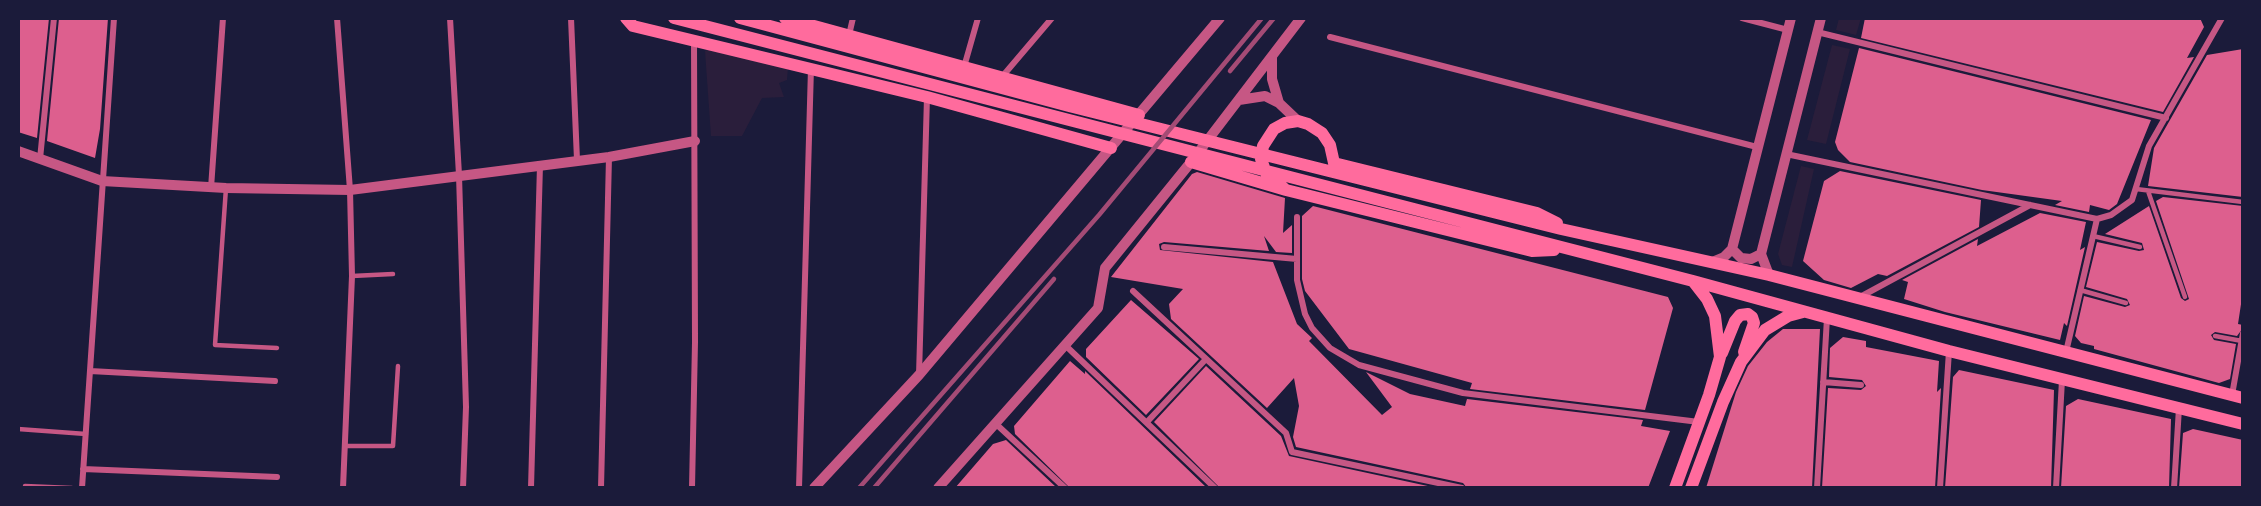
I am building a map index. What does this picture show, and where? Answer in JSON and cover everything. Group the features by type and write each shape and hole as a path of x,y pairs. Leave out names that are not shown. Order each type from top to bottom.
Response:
{"main road":[{"path":"626,18 633,26 812,67 1111,148"},
{"path":"674,18 1694,281 1949,351 2243,424"},
{"path":"740,18 1069,106 1566,230 1769,275 2238,396"},
{"path":"785,18 1138,116"},
{"path":"1061,133 1071,131 1079,124 1082,114 1080,104 1072,97"},
{"path":"1286,190 1266,173 1261,159 1263,146 1274,129 1285,123 1303,122 1322,132 1330,145 1334,163 1537,213 1566,230"},
{"path":"1191,162 1286,190 1532,251 1563,249"},
{"path":"1694,281 1707,299 1715,316 1720,357"},
{"path":"1741,362 1765,330 1788,316 1806,311"},
{"path":"1675,488 1700,422 1720,357 1735,321 1740,315 1748,314 1752,316 1754,324 1692,488"}],"street":[{"path":"40,159 54,18"},
{"path":"82,488 114,18"},
{"path":"212,188 222,18"},
{"path":"337,18 350,189 352,276 343,488"},
{"path":"450,18 459,175 466,407 463,488"},
{"path":"571,18 577,160"},
{"path":"849,35 853,18"},
{"path":"964,68 978,18"},
{"path":"1001,78 1052,18"},
{"path":"814,488 919,375 1220,18"},
{"path":"938,488 1098,308 1105,268 1191,162 1302,18"},
{"path":"1743,18 1788,30"},
{"path":"1712,262 1724,257 1732,249 1791,18"},
{"path":"1769,275 1761,254 1821,18"},
{"path":"1786,154 2097,219 2124,209 2132,200 2149,146 2222,18"},
{"path":"1817,32 2166,118"},
{"path":"1330,37 1757,147"},
{"path":"692,488 695,342 694,39"},
{"path":"1272,56 1272,79 1279,103"},
{"path":"799,488 812,67"},
{"path":"1239,100 1265,96 1279,103 1303,122"},
{"path":"919,375 927,97"},
{"path":"18,150 102,181 212,188 350,189 609,157 695,141"},
{"path":"601,488 609,157"},
{"path":"531,488 535,409 540,164"},
{"path":"1857,299 2030,205"},
{"path":"1297,217 1296,280 1300,300 1312,328 1330,348 1359,365 1463,393 1700,422"},
{"path":"2066,352 2097,219"},
{"path":"1164,247 1297,259"},
{"path":"1732,249 1741,258 1751,259 1761,254"},
{"path":"1133,291 1286,433 1292,452 1462,488"},
{"path":"1817,488 1827,317"},
{"path":"2238,396 2243,333"},
{"path":"1066,346 1215,488"},
{"path":"1940,488 1949,351"},
{"path":"1147,422 1206,359"},
{"path":"90,371 275,381"},
{"path":"2056,488 2062,380"},
{"path":"1823,382 1862,385"},
{"path":"2174,488 2179,407"},
{"path":"995,423 1065,488"},
{"path":"83,470 277,477"}],"lane":[{"path":"226,188 215,345 277,348"},
{"path":"2136,189 2243,202"},
{"path":"2148,191 2185,297"},
{"path":"2093,236 2140,248"},
{"path":"352,276 393,274"},
{"path":"2080,290 2126,303"},
{"path":"2215,336 2242,341"},
{"path":"346,446 393,446 398,366"},
{"path":"18,429 86,434"},
{"path":"25,486 72,488"}],"shaded area":[{"path":"1839,18 1861,18 1856,35 1836,30"},
{"path":"716,45 788,67 787,80 779,83 784,97 762,98 742,136 711,136 705,51"},
{"path":"1832,45 1850,49 1826,144 1807,140"},
{"path":"1801,166 1814,169 1792,267 1782,265 1778,254"}],"building":[{"path":"18,18 49,18 37,138 18,132"},
{"path":"59,18 108,18 100,129 95,158 47,141"},
{"path":"1865,18 2200,18 2204,27 2187,58 2194,57 2163,112 1861,38"},
{"path":"1859,48 2151,120 2117,204 2109,210 2090,205 2089,212 2055,205 2062,201 1982,190 1850,162 1838,150 1835,142"},
{"path":"2243,49 2243,197 2148,186 2154,148 2207,55"},
{"path":"1840,171 1981,200 1979,227 1887,276 1878,274 1851,288 1824,280 1803,261 1824,181"},
{"path":"1197,172 1285,198 1283,233 1292,225 1292,253 1276,252 1264,236 1269,251 1164,242 1159,244 1160,250 1273,262 1297,324 1312,338 1309,341 1382,415 1392,407 1366,372 1410,394 1465,406 1467,399 1643,420 1641,426 1670,431 1648,488 1467,488 1463,483 1296,447 1293,437 1299,406 1294,378 1267,408 1171,319 1169,304 1183,289 1111,277 1192,174"},
{"path":"2163,197 2243,206 2243,291 2238,324 2243,325 2243,328 2237,336 2215,332 2211,335 2214,340 2236,344 2230,379 2219,383 2094,349 2094,346 2081,343 2075,336 2084,296 2125,307 2130,305 2127,299 2086,287 2097,242 2139,251 2144,250 2142,243 2105,234 2149,206 2181,298 2185,301 2189,299 2156,201"},
{"path":"1313,206 1668,297 1673,308 1645,410 1470,389 1472,383 1349,349 1305,291 1302,279 1302,216"},
{"path":"2040,213 2086,222 2080,250 2085,247 2067,326 2064,323 2060,340 1945,312 1904,299 1908,282 1902,280 1978,239 1977,246"},
{"path":"1131,300 1199,359 1146,415 1086,357 1086,349"},
{"path":"1783,329 1820,329 1812,488 1706,488 1736,392 1748,366 1767,342"},
{"path":"1843,337 1866,341 1866,347 1939,361 1937,392 1941,388 1935,488 1822,488 1828,388 1861,390 1866,386 1862,380 1829,377 1830,348"},
{"path":"1070,361 1085,374 1085,371 1207,488 1070,488 1015,434 1014,426"},
{"path":"1206,366 1281,436 1289,456 1437,488 1220,488 1154,422"},
{"path":"1959,370 2054,390 2051,488 1945,488 1953,377"},
{"path":"2078,399 2171,419 2169,488 2061,488 2066,406"},
{"path":"2193,429 2243,440 2243,488 2179,488 2183,433"},
{"path":"1006,440 1057,488 955,488 993,444"}],"railway":[{"path":"859,488 1099,215 1262,18"},
{"path":"1230,71 1274,18"},
{"path":"874,488 1054,279"}]}
